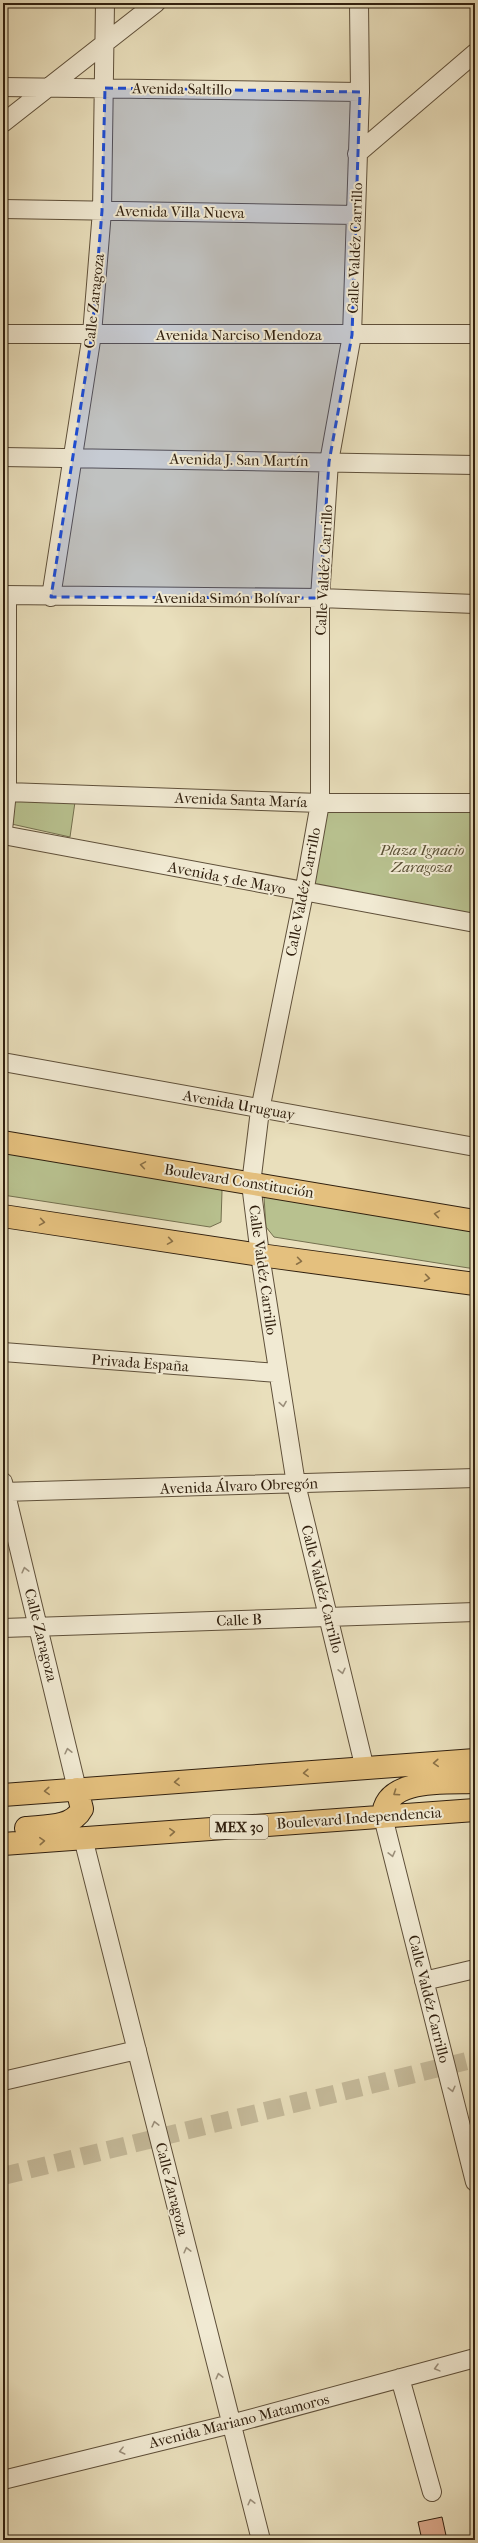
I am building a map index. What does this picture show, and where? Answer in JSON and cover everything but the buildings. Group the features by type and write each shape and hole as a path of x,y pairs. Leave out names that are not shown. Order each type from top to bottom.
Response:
{"main road":[{"name":"Boulevard Constitución","path":"3,1142 475,1221"},
{"path":"3,1216 260,1255 475,1284"},
{"path":"3,1795 475,1760"},
{"path":"383,1817 383,1808 390,1798 405,1787 475,1782"},
{"path":"3,1829 56,1825 71,1821 79,1816 82,1809 77,1789"},
{"name":"Boulevard Independencia","path":"3,1844 475,1810"}],"street":[{"name":"Calle Zaragoza","path":"51,597 92,334 102,211 106,3"},
{"path":"3,123 156,3"},
{"name":"Calle Valdéz Carrillo","path":"359,3 360,92 352,335 329,462 320,598 320,803 304,893 260,1110 251,1184 260,1255 296,1484 365,1769"},
{"path":"357,154 475,53"},
{"name":"Avenida Saltillo","path":"3,87 360,92"},
{"name":"Avenida Villa Nueva","path":"3,209 356,215"},
{"name":"Avenida Narciso Mendoza","path":"3,334 475,334"},
{"name":"Avenida J. San Martín","path":"3,457 74,457 475,465"},
{"path":"3,830 7,792 5,596"},
{"name":"Avenida Simón Bolívar","path":"5,596 320,598 475,604"},
{"name":"Avenida Santa María","path":"7,792 320,803 475,803"},
{"name":"Avenida 5 de Mayo","path":"3,835 304,893 475,923"},
{"name":"Avenida Uruguay","path":"3,1062 260,1110 475,1147"},
{"name":"Privada España","path":"3,1352 278,1373"},
{"name":"Avenida Álvaro Obregón","path":"4,1489 296,1484 475,1478"},
{"name":"Calle Zaragoza","path":"4,1489 39,1626 77,1789"},
{"name":"Calle B","path":"3,1628 475,1612"},
{"name":"Calle Valdéz Carrillo","path":"383,1817 475,2182"},
{"name":"Calle Zaragoza","path":"83,1838 261,2540"},
{"path":"424,1981 475,1969"},
{"path":"3,2081 136,2050"},
{"name":"Avenida Mariano Matamoros","path":"3,2480 231,2424 475,2358"},
{"path":"400,2378 432,2492"}],"highlighted area":[{"path":"105,88 360,92 352,335 329,462 320,598 51,597 92,334 102,211"}],"green space":[{"path":"11,801 75,802 70,837 7,823"},
{"name":"Plaza Ignacio Zaragoza","path":"320,804 475,804 475,922 306,892"},
{"path":"3,1149 217,1185 222,1191 221,1222 210,1227 3,1195"},
{"path":"272,1194 475,1229 475,1269 274,1237 266,1227 264,1197"}],"tunnel":[{"path":"3,2176 475,2059"}]}
